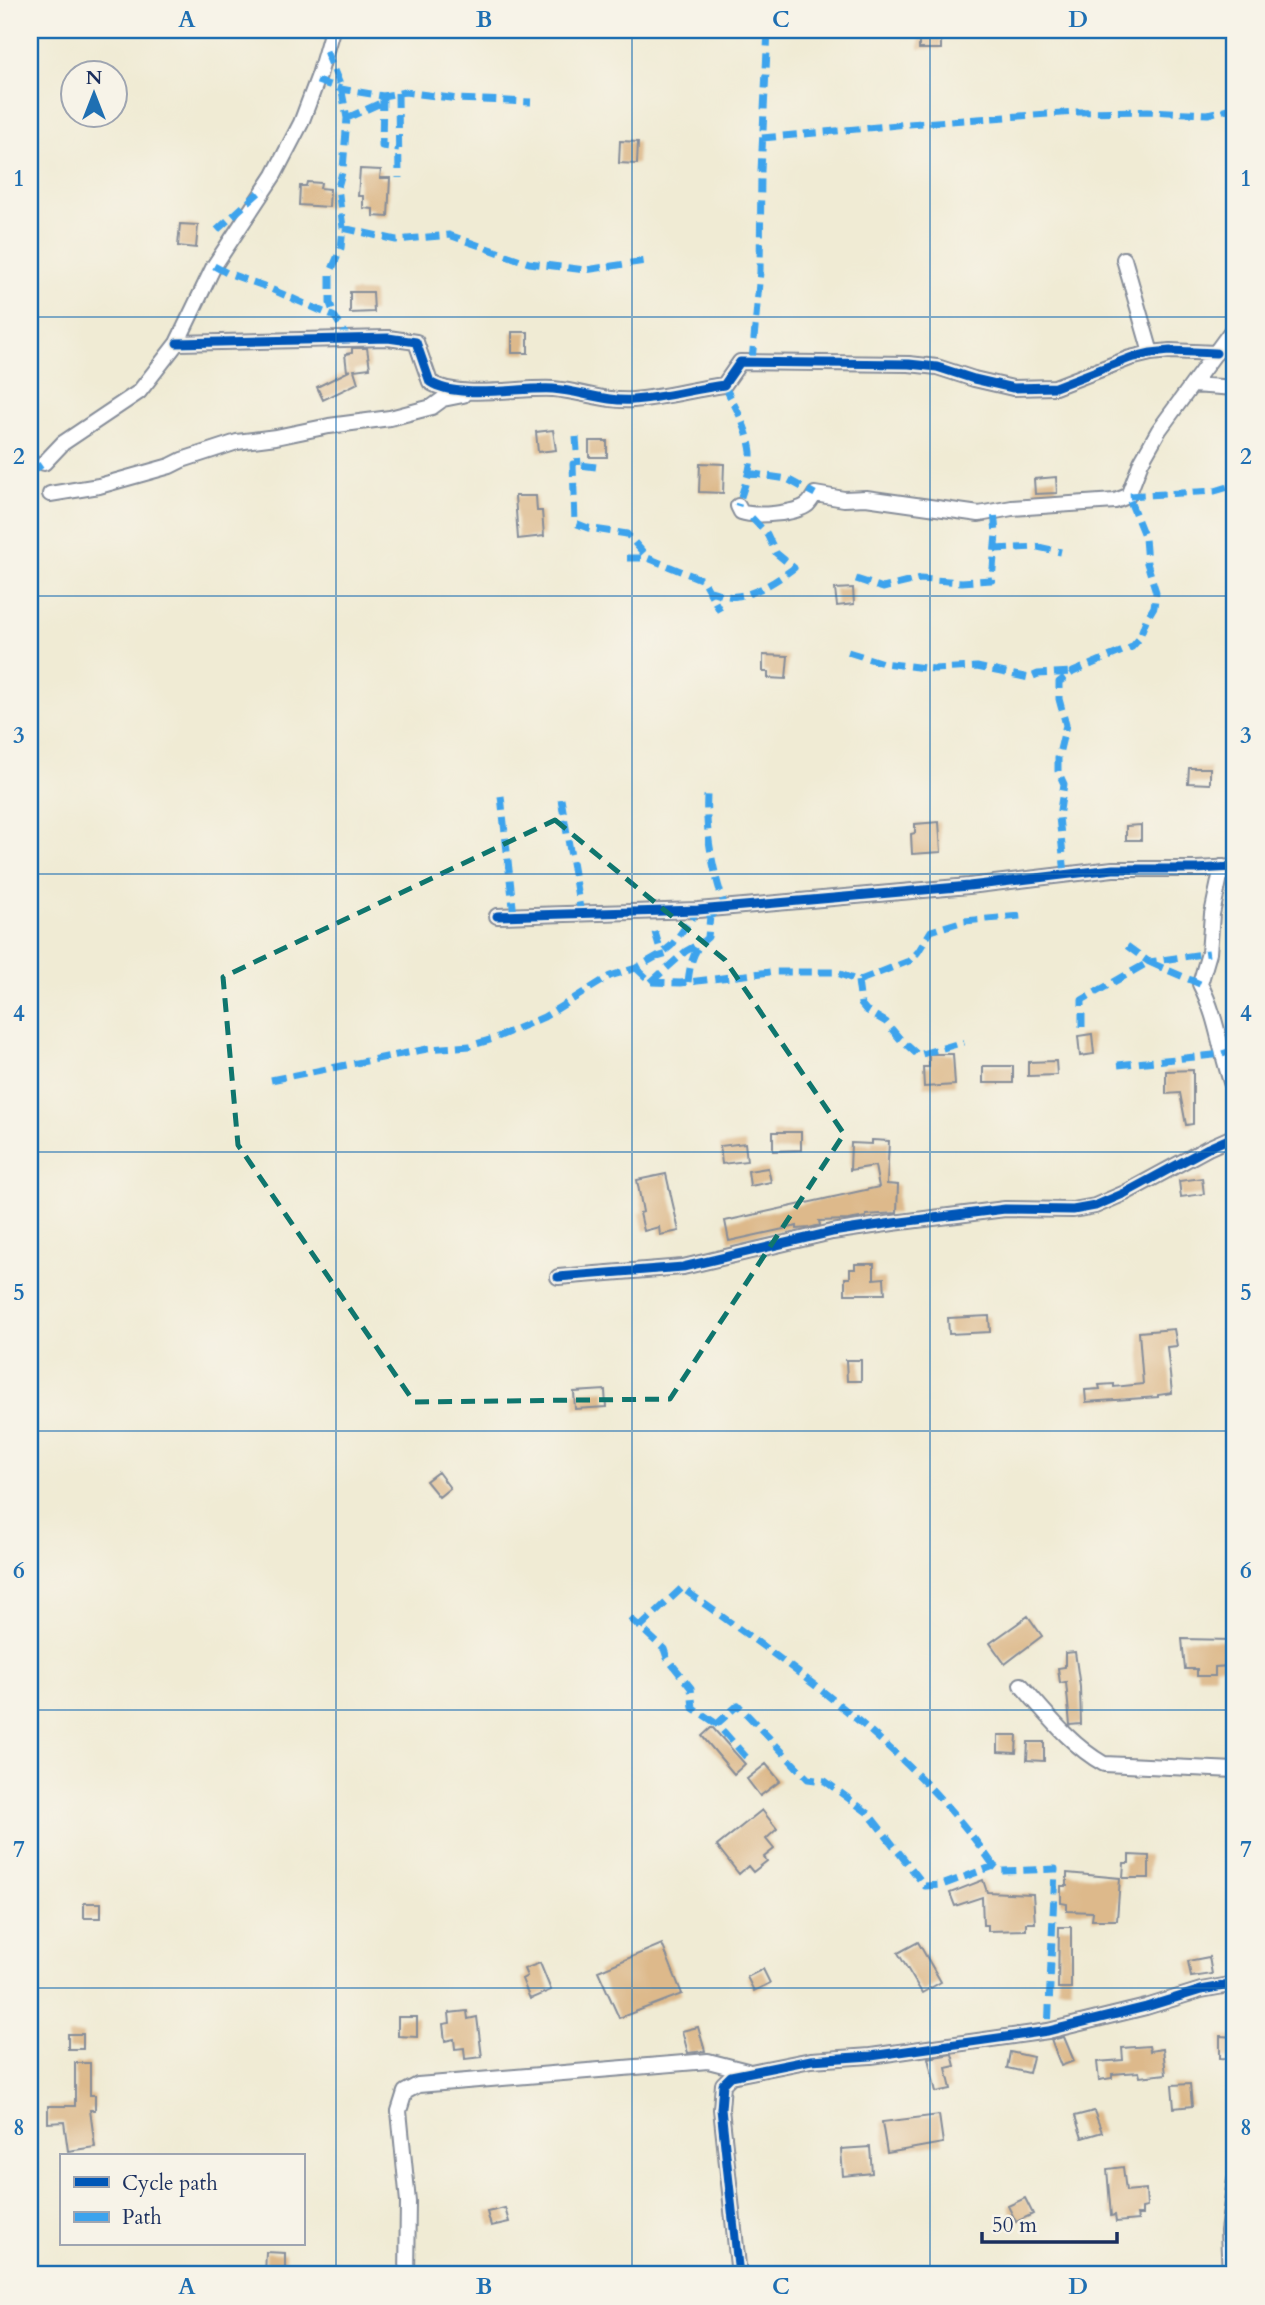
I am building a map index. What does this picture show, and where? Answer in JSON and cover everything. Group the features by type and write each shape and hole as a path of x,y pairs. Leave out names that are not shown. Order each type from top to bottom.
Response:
{"street":[{"path":"44,463 63,443 139,392 177,343 214,266 274,175 301,123 332,30"},
{"path":"1124,259 1151,353"},
{"path":"738,506 741,512 749,515 772,514 807,505 815,494 844,499 866,498 979,514 1012,508 1115,501 1128,496 1141,462 1159,430 1235,326"},
{"path":"177,343 388,338 416,342 429,382 432,407"},
{"path":"429,382 446,389 553,389 615,400 633,400 724,385 740,362 752,361 909,363 937,367 1013,388 1055,387 1130,358 1151,353 1170,351 1216,354"},
{"path":"1193,386 1235,388"},
{"path":"50,494 99,486 170,467 182,460 237,442 390,418 432,407 443,399 482,391"},
{"path":"497,916 698,910 969,886 1112,869 1228,867 1212,914 1209,953 1200,984 1212,1006 1226,1068 1235,1093"},
{"path":"558,1277 683,1267 832,1232 906,1221 1005,1209 1073,1210 1095,1206 1235,1136"},
{"path":"1021,1685 1087,1754 1104,1763 1235,1770"},
{"path":"739,2275 721,2109 723,2084 731,2076 811,2060 871,2056 1048,2031 1146,2007 1201,1990 1235,1984"},
{"path":"407,2275 408,2202 399,2111 405,2092 418,2085 674,2063 708,2061 748,2071"},
{"path":"1230,2275 1228,2231 1235,2180"}],"highlighted area":[{"path":"555,820 725,960 844,1134 670,1399 414,1402 238,1145 223,977"}],"building":[{"path":"919,30 941,30 941,49 919,49"},
{"path":"620,141 638,142 637,164 619,163"},
{"path":"360,169 381,170 380,178 390,178 388,217 373,216 373,209 363,208 363,196 358,196"},
{"path":"307,182 321,183 320,188 330,189 329,207 299,205 300,186 306,186"},
{"path":"180,224 198,225 196,248 178,246"},
{"path":"350,292 373,292 374,312 350,313"},
{"path":"512,332 528,332 528,353 512,353"},
{"path":"352,348 367,348 370,368 354,370 358,383 323,400 317,387 351,370 347,371 345,354 352,353"},
{"path":"553,430 556,450 538,452 536,432"},
{"path":"589,441 607,441 607,457 589,457"},
{"path":"700,463 724,464 723,493 699,492"},
{"path":"1056,477 1057,493 1035,494 1034,479"},
{"path":"515,496 536,496 537,511 542,511 544,536 518,539"},
{"path":"853,588 854,604 837,606 835,589"},
{"path":"763,655 788,656 786,679 768,678 768,672 763,672"},
{"path":"1189,768 1210,768 1210,784 1188,783"},
{"path":"939,822 941,852 912,854 911,834 915,833 915,824"},
{"path":"1141,825 1141,840 1126,840 1126,826"},
{"path":"1092,1034 1094,1054 1080,1056 1078,1036"},
{"path":"929,1054 953,1054 955,1085 924,1087 923,1067 929,1067"},
{"path":"1056,1061 1057,1075 1028,1076 1028,1062"},
{"path":"983,1066 1013,1066 1013,1083 983,1083"},
{"path":"1193,1070 1193,1124 1186,1125 1180,1093 1166,1094 1166,1071"},
{"path":"773,1132 801,1132 801,1150 773,1151"},
{"path":"872,1140 889,1141 887,1184 898,1185 897,1213 819,1221 820,1225 809,1228 797,1229 797,1226 729,1241 725,1221 879,1187 875,1166 850,1170 851,1143 872,1144"},
{"path":"745,1143 747,1161 722,1164 720,1146"},
{"path":"768,1168 771,1182 750,1186 748,1171"},
{"path":"666,1174 679,1231 660,1235 659,1227 644,1231 637,1180"},
{"path":"1202,1178 1204,1194 1181,1197 1179,1181"},
{"path":"855,1264 874,1264 874,1279 884,1278 885,1294 845,1294 845,1278 850,1278 850,1269 855,1269"},
{"path":"989,1316 990,1332 949,1334 948,1318"},
{"path":"1174,1329 1177,1346 1167,1347 1172,1393 1158,1397 1086,1402 1085,1390 1100,1389 1099,1385 1114,1384 1114,1387 1143,1384 1139,1332"},
{"path":"846,1360 861,1360 861,1381 847,1381"},
{"path":"605,1390 606,1407 575,1409 574,1392"},
{"path":"438,1472 450,1488 439,1497 426,1481"},
{"path":"1028,1616 1042,1636 1005,1664 990,1643"},
{"path":"1182,1639 1232,1640 1233,1658 1228,1658 1229,1666 1215,1667 1215,1676 1197,1676 1197,1669 1185,1669"},
{"path":"1075,1652 1081,1724 1070,1725 1066,1682 1060,1683 1058,1668 1065,1667 1065,1653"},
{"path":"712,1727 745,1764 734,1774 702,1736"},
{"path":"998,1735 1017,1735 1016,1753 998,1752"},
{"path":"1028,1742 1044,1742 1044,1761 1027,1760"},
{"path":"766,1764 780,1781 760,1796 747,1779"},
{"path":"762,1810 777,1829 766,1839 774,1849 764,1857 767,1861 753,1872 748,1866 739,1874 717,1846"},
{"path":"1129,1855 1149,1856 1149,1878 1123,1878 1124,1863 1129,1863"},
{"path":"1067,1873 1120,1878 1117,1920 1092,1920 1093,1912 1067,1911 1067,1904 1061,1903 1061,1886 1067,1886"},
{"path":"983,1880 987,1892 1033,1894 1035,1923 1026,1923 1026,1930 988,1931 988,1925 983,1925 982,1897 955,1906 950,1893"},
{"path":"84,1903 101,1903 101,1918 84,1918"},
{"path":"1059,1927 1071,1927 1071,1988 1058,1988"},
{"path":"918,1942 941,1982 922,1993 898,1953"},
{"path":"662,1944 682,1994 619,2018 598,1971"},
{"path":"1209,1957 1212,1974 1191,1977 1188,1961"},
{"path":"540,1963 551,1990 530,1999 522,1979 527,1976 524,1969"},
{"path":"763,1969 770,1983 754,1991 747,1977"},
{"path":"467,2011 468,2019 477,2017 482,2057 465,2059 464,2048 455,2049 454,2039 445,2041 443,2024 450,2023 449,2013"},
{"path":"398,2017 417,2017 417,2037 398,2036"},
{"path":"698,2027 705,2051 688,2053 682,2031"},
{"path":"68,2034 83,2034 83,2049 68,2049"},
{"path":"1220,2036 1235,2037 1235,2059 1220,2058"},
{"path":"1064,2037 1074,2061 1061,2066 1051,2040"},
{"path":"1149,2046 1150,2051 1163,2049 1166,2074 1140,2077 1139,2072 1112,2074 1112,2078 1099,2080 1097,2062 1123,2060 1122,2048"},
{"path":"1010,2052 1033,2057 1029,2073 1007,2068"},
{"path":"952,2054 955,2066 946,2068 951,2089 936,2092 928,2058"},
{"path":"75,2063 90,2063 90,2095 95,2095 95,2110 90,2110 95,2147 68,2151 64,2122 48,2123 48,2106 75,2106"},
{"path":"1190,2084 1192,2106 1174,2108 1172,2085"},
{"path":"1094,2111 1102,2132 1082,2138 1075,2116"},
{"path":"939,2115 943,2143 887,2153 882,2122"},
{"path":"870,2147 872,2173 843,2176 841,2149"},
{"path":"1123,2167 1126,2191 1146,2189 1147,2207 1142,2208 1142,2215 1137,2215 1138,2220 1116,2222 1115,2215 1111,2216 1107,2169"},
{"path":"1025,2198 1033,2214 1016,2222 1008,2206"},
{"path":"505,2208 509,2222 491,2226 487,2212"},
{"path":"266,2252 285,2253 285,2275 265,2275"}],"marked path":[{"path":"752,361 760,272 761,171 768,30"},
{"path":"983,30 985,34 998,30"},
{"path":"326,51 341,87 347,118 343,169 338,187 343,228 341,248 330,274 330,303 335,317"},
{"path":"317,81 341,89 383,96 405,92 458,99 531,102"},
{"path":"398,93 399,178"},
{"path":"383,96 382,146 399,148"},
{"path":"347,118 383,102"},
{"path":"762,138 1077,112 1208,114 1235,107"},
{"path":"217,230 264,188"},
{"path":"343,228 396,240 449,235 529,263 586,270 645,261"},
{"path":"214,266 335,317 349,340"},
{"path":"724,385 744,426 751,452 749,472 738,506"},
{"path":"576,437 578,465"},
{"path":"30,473 44,463"},
{"path":"596,467 573,464 575,523 588,528 627,534 648,558 703,580 720,611"},
{"path":"748,473 787,479 815,494"},
{"path":"1065,874 1059,817 1064,784 1058,771 1058,758 1066,725 1059,699 1059,682 1073,672 1132,647 1139,639 1154,607 1156,592 1147,563 1145,538 1128,496 1215,491 1235,485"},
{"path":"856,579 883,588 920,579 962,582 992,580 996,534 994,510"},
{"path":"708,590 722,595 745,595 767,586 794,568 776,553 767,534 749,515"},
{"path":"995,549 1038,547 1061,552"},
{"path":"627,558 648,558"},
{"path":"848,652 883,663 934,669 977,667 1029,678 1038,674 1073,672"},
{"path":"688,982 693,957 708,937 710,916 725,907 711,852 707,795"},
{"path":"501,796 514,916"},
{"path":"561,799 581,914"},
{"path":"271,1080 427,1049 470,1046 493,1039 544,1017 610,976 636,968 661,954 672,945 698,910"},
{"path":"636,968 651,982 681,983 770,972 835,972 858,981 909,961 931,931 964,921 1021,916"},
{"path":"655,932 663,959"},
{"path":"651,982 686,951 699,944"},
{"path":"1127,946 1149,962 1209,953"},
{"path":"1082,1027 1082,1000 1149,962 1200,984"},
{"path":"858,981 861,1004 886,1022 918,1055 964,1042"},
{"path":"1118,1065 1222,1054 1235,1050"},
{"path":"640,1627 682,1588 809,1681 890,1749 928,1785 963,1824 994,1866"},
{"path":"630,1618 664,1649 667,1658 691,1688 693,1708 717,1724"},
{"path":"746,1757 717,1724 738,1705 808,1779 825,1781 868,1813 925,1886 942,1885 994,1866 1000,1871 1055,1869 1048,2031"}],"cycle path":[{"path":"177,343 388,338 416,342 430,382 442,387 472,392 553,389 623,400 724,385 740,362 909,364 937,367 1013,388 1055,387 1130,358 1151,353 1216,353"},
{"path":"497,916 698,910 969,886 1113,869 1235,867"},
{"path":"558,1277 683,1267 832,1232 893,1223 1005,1209 1073,1210 1095,1206 1235,1136"},
{"path":"739,2275 721,2109 723,2084 731,2076 811,2060 871,2056 1048,2031 1146,2007 1201,1990 1235,1984"}]}
